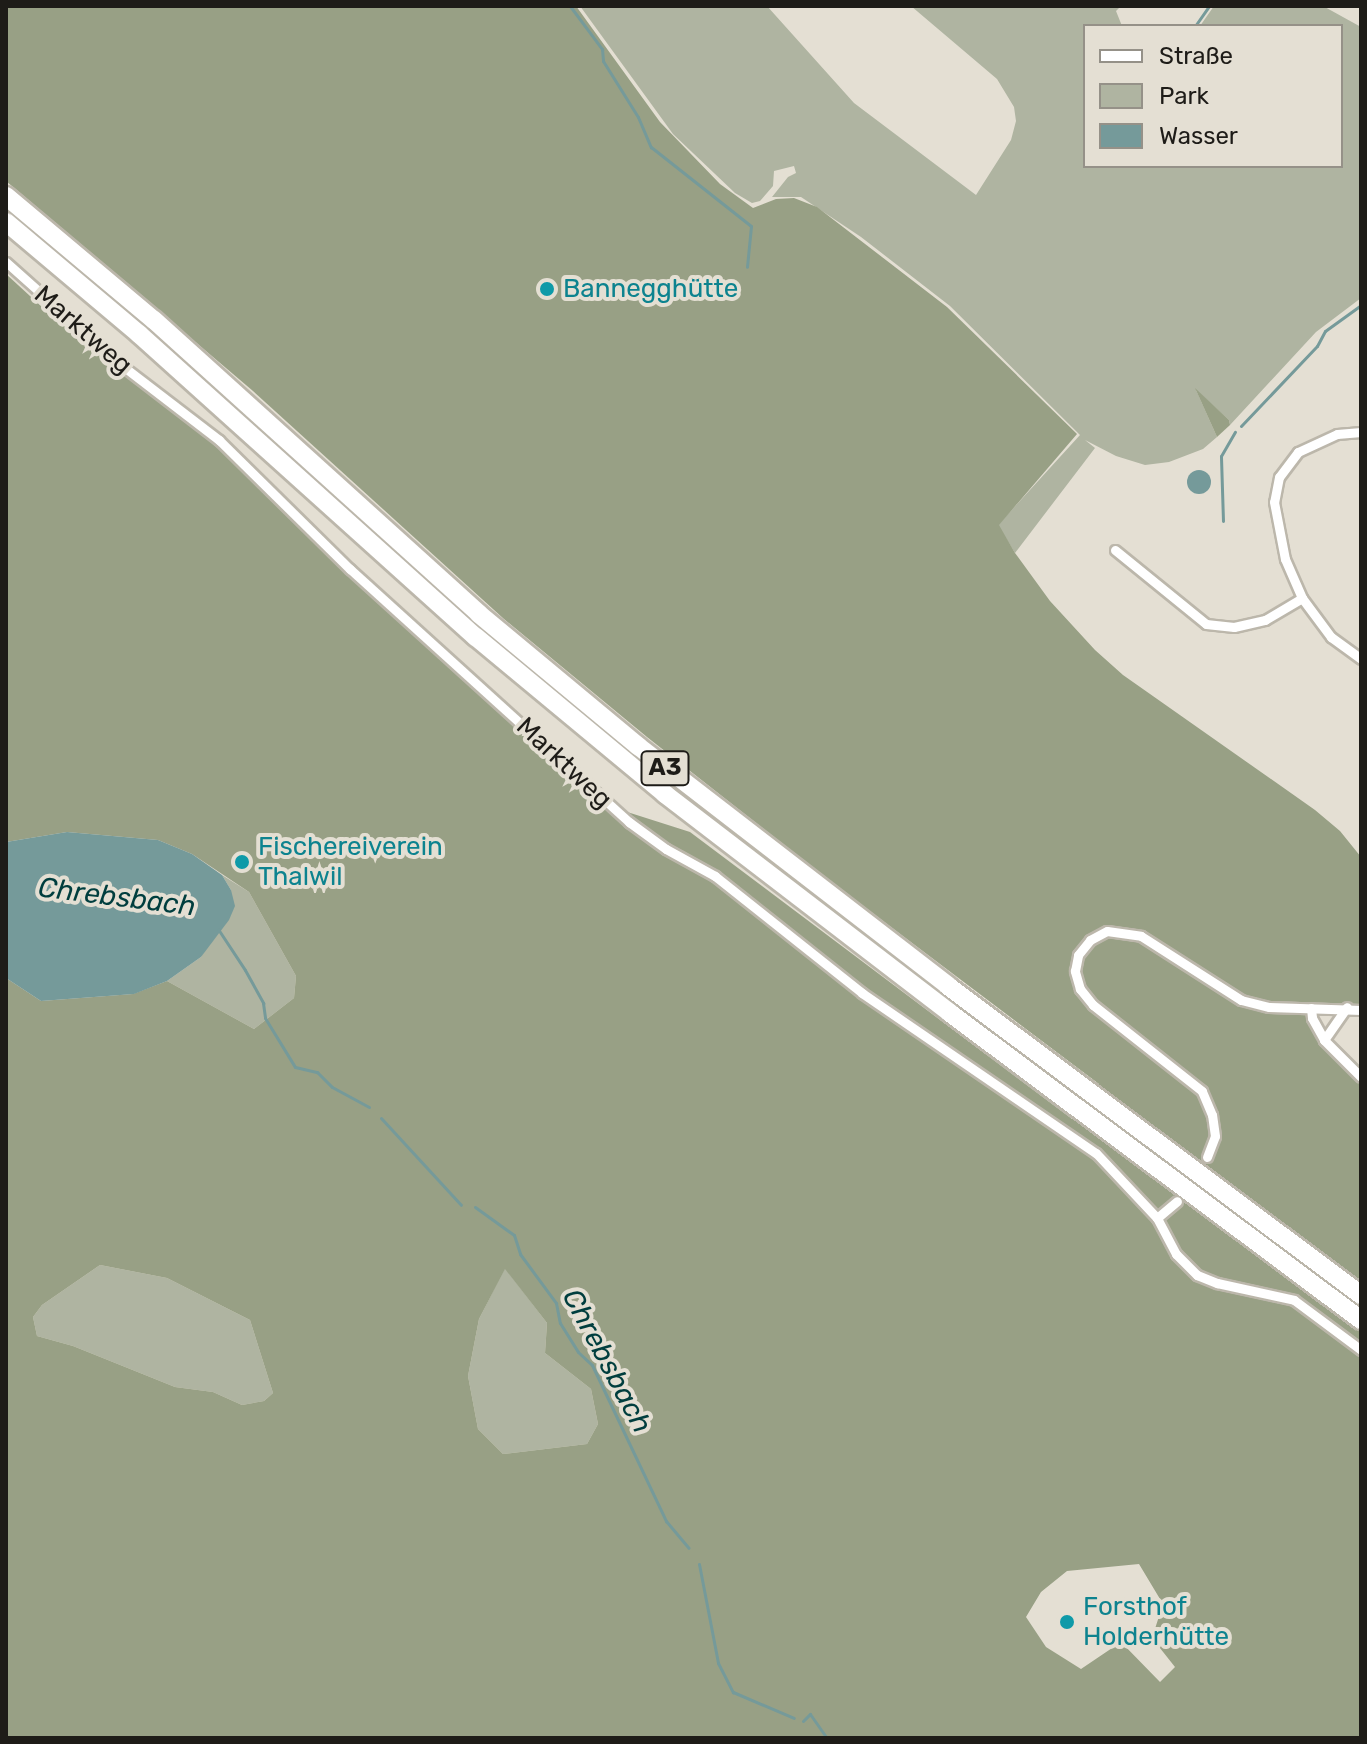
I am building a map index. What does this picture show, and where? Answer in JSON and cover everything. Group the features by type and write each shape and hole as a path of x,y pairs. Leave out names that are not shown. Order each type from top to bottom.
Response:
{"highway":[{"name":"A3","path":"6,196 154,320 479,614 638,746 924,968 1361,1295"},
{"name":"A3","path":"6,222 190,379 476,637 665,794 950,1013 1361,1320"}],"street":[{"name":"Marktweg","path":"6,262 120,364 219,440 350,569 623,817 653,841 715,876 862,993 1096,1153 1157,1218 1176,1254 1197,1275 1294,1300 1361,1350"},
{"path":"1361,432 1337,434 1308,446 1290,460 1279,477 1274,502 1278,533 1302,598 1331,637 1361,659"},
{"path":"1115,550 1206,624 1234,627 1265,620 1302,598"},
{"path":"1207,1157 1215,1136 1212,1115 1202,1091 1093,1005 1080,989 1075,971 1078,955 1090,940 1107,931 1141,936 1241,1000 1269,1007 1347,1007 1361,1010"},
{"path":"1324,1040 1347,1007"},
{"path":"1311,1008 1312,1018 1324,1040 1361,1077"},
{"path":"1157,1218 1177,1201"}],"green space":[{"path":"6,6 576,6 660,122 720,184 753,208 776,199 794,198 817,207 947,307 1077,434 999,525 1015,553 1050,601 1123,675 1315,810 1340,831 1361,857 1361,1006 1312,1008 1324,1040 1361,1077 1361,1738 6,1738 6,978 41,1001 133,994 167,981 254,1029 294,998 296,976 249,892 192,854 158,840 67,832 6,842 6,274 54,318 225,453 334,562 463,675 599,803 690,832 1072,1119 1099,1084 822,875 504,619 253,391 6,181","holes":["100,1265 167,1278 250,1320 273,1393 264,1401 242,1405 213,1392 175,1387 73,1346 37,1336 33,1317 42,1305","505,1269 547,1323 545,1353 591,1389 598,1424 587,1444 503,1454 478,1429 468,1376 479,1319","1139,1564 1163,1604 1152,1638 1175,1667 1160,1682 1121,1642 1081,1669 1046,1647 1026,1617 1041,1592 1067,1571"]},
{"path":"580,6 767,6 854,103 976,195 1011,140 1016,121 1014,107 997,79 911,6 1121,6 1116,11 1121,24 1083,24 1083,168 1343,168 1343,24 1201,24 1214,6 1323,6 1361,27 1361,298 1316,332 1230,425 1229,420 1196,390 1217,437 1203,449 1169,462 1145,465 1116,456 1085,440 1095,448 1015,553 998,525 1080,435 950,306 861,237 801,197 772,197 788,177 796,173 794,166 774,171 773,186 760,201 752,203 735,193 673,134"},
{"path":"1195,388 1229,420 1230,425 1217,437"},
{"path":"222,875 249,892 296,976 294,998 254,1029 167,981 201,957 231,890"},
{"path":"100,1265 167,1278 250,1320 273,1393 264,1401 242,1405 213,1392 175,1387 73,1346 37,1336 33,1317 42,1305"},
{"path":"505,1268 547,1323 545,1353 591,1389 598,1424 587,1444 503,1454 478,1429 468,1376 479,1319"}],"water":[{"path":"1199,470 1207,474 1211,482 1207,490 1199,494 1191,490 1187,482 1191,474"},
{"path":"67,832 158,840 192,854 222,875 231,890 235,906 229,920 201,957 167,981 134,994 41,1001 6,978 6,842"}],"waterway":[{"path":"570,6 602,49 603,61 638,117 651,147 751,226 747,267"},
{"path":"1196,24 1209,6"},
{"path":"1241,426 1317,346 1325,331 1361,305"},
{"path":"1223,521 1221,456 1235,432"},
{"name":"Chrebsbach","path":"218,929 245,970 263,1003 265,1018 295,1067 317,1072 332,1087 369,1107"},
{"name":"Chrebsbach","path":"381,1118 461,1205"},
{"name":"Chrebsbach","path":"475,1207 514,1235 520,1254 556,1303 560,1323 578,1352 592,1365 666,1521 689,1548"},
{"name":"Chrebsbach","path":"699,1564 718,1663 733,1692 794,1718"},
{"name":"Chrebsbach","path":"803,1721 810,1714 827,1738"}],"place":[{"name":"Bannegghütte","path":"547,289"},
{"name":"Fischereiverein Thalwil","path":"242,862"},
{"name":"Forsthof Holderhütte","path":"1067,1622"}]}
